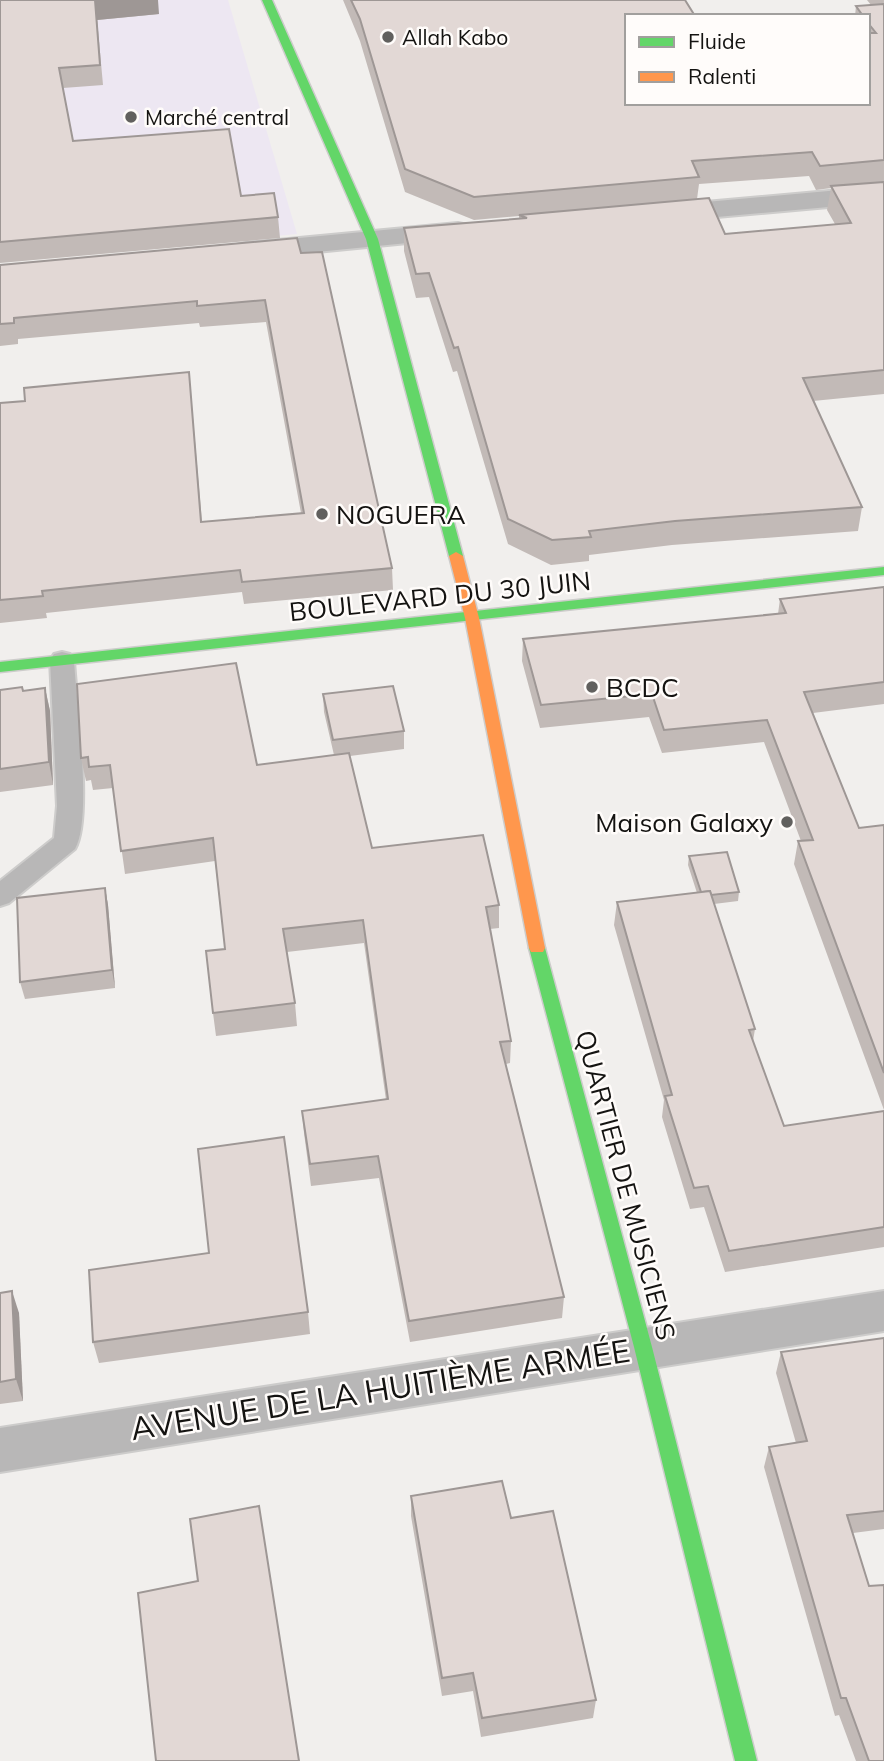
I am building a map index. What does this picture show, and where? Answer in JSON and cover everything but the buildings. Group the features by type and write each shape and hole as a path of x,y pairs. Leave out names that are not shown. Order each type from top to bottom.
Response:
{"street":[{"name":"QUARTIER DE MUSICIENS","path":"267,0 372,239 472,618 532,927 643,1347 746,1761"},
{"path":"635,216 884,194"},
{"path":"221,254 483,229"},
{"name":"BOULEVARD DU 30 JUIN","path":"0,667 472,618 884,571"},
{"name":"AVENUE DE LA HUITIÈME ARMÉE","path":"0,1450 884,1311"}],"lane":[{"path":"0,896 66,842 70,806 62,660"}],"shaded area":[{"name":"Marché central","path":"0,0 228,0 297,234 0,262"}],"traffic: fast":[{"path":"267,0 372,239 456,556"},
{"path":"0,667 884,571"},
{"path":"537,948 643,1347 746,1761"}],"traffic: slow":[{"path":"456,556 472,618 537,948"}],"place":[{"name":"Allah Kabo","path":"388,37"},
{"name":"Marché central","path":"131,117"},
{"name":"NOGUERA","path":"322,514"},
{"name":"BCDC","path":"592,687"},
{"name":"Maison Galaxy","path":"787,822"}]}
